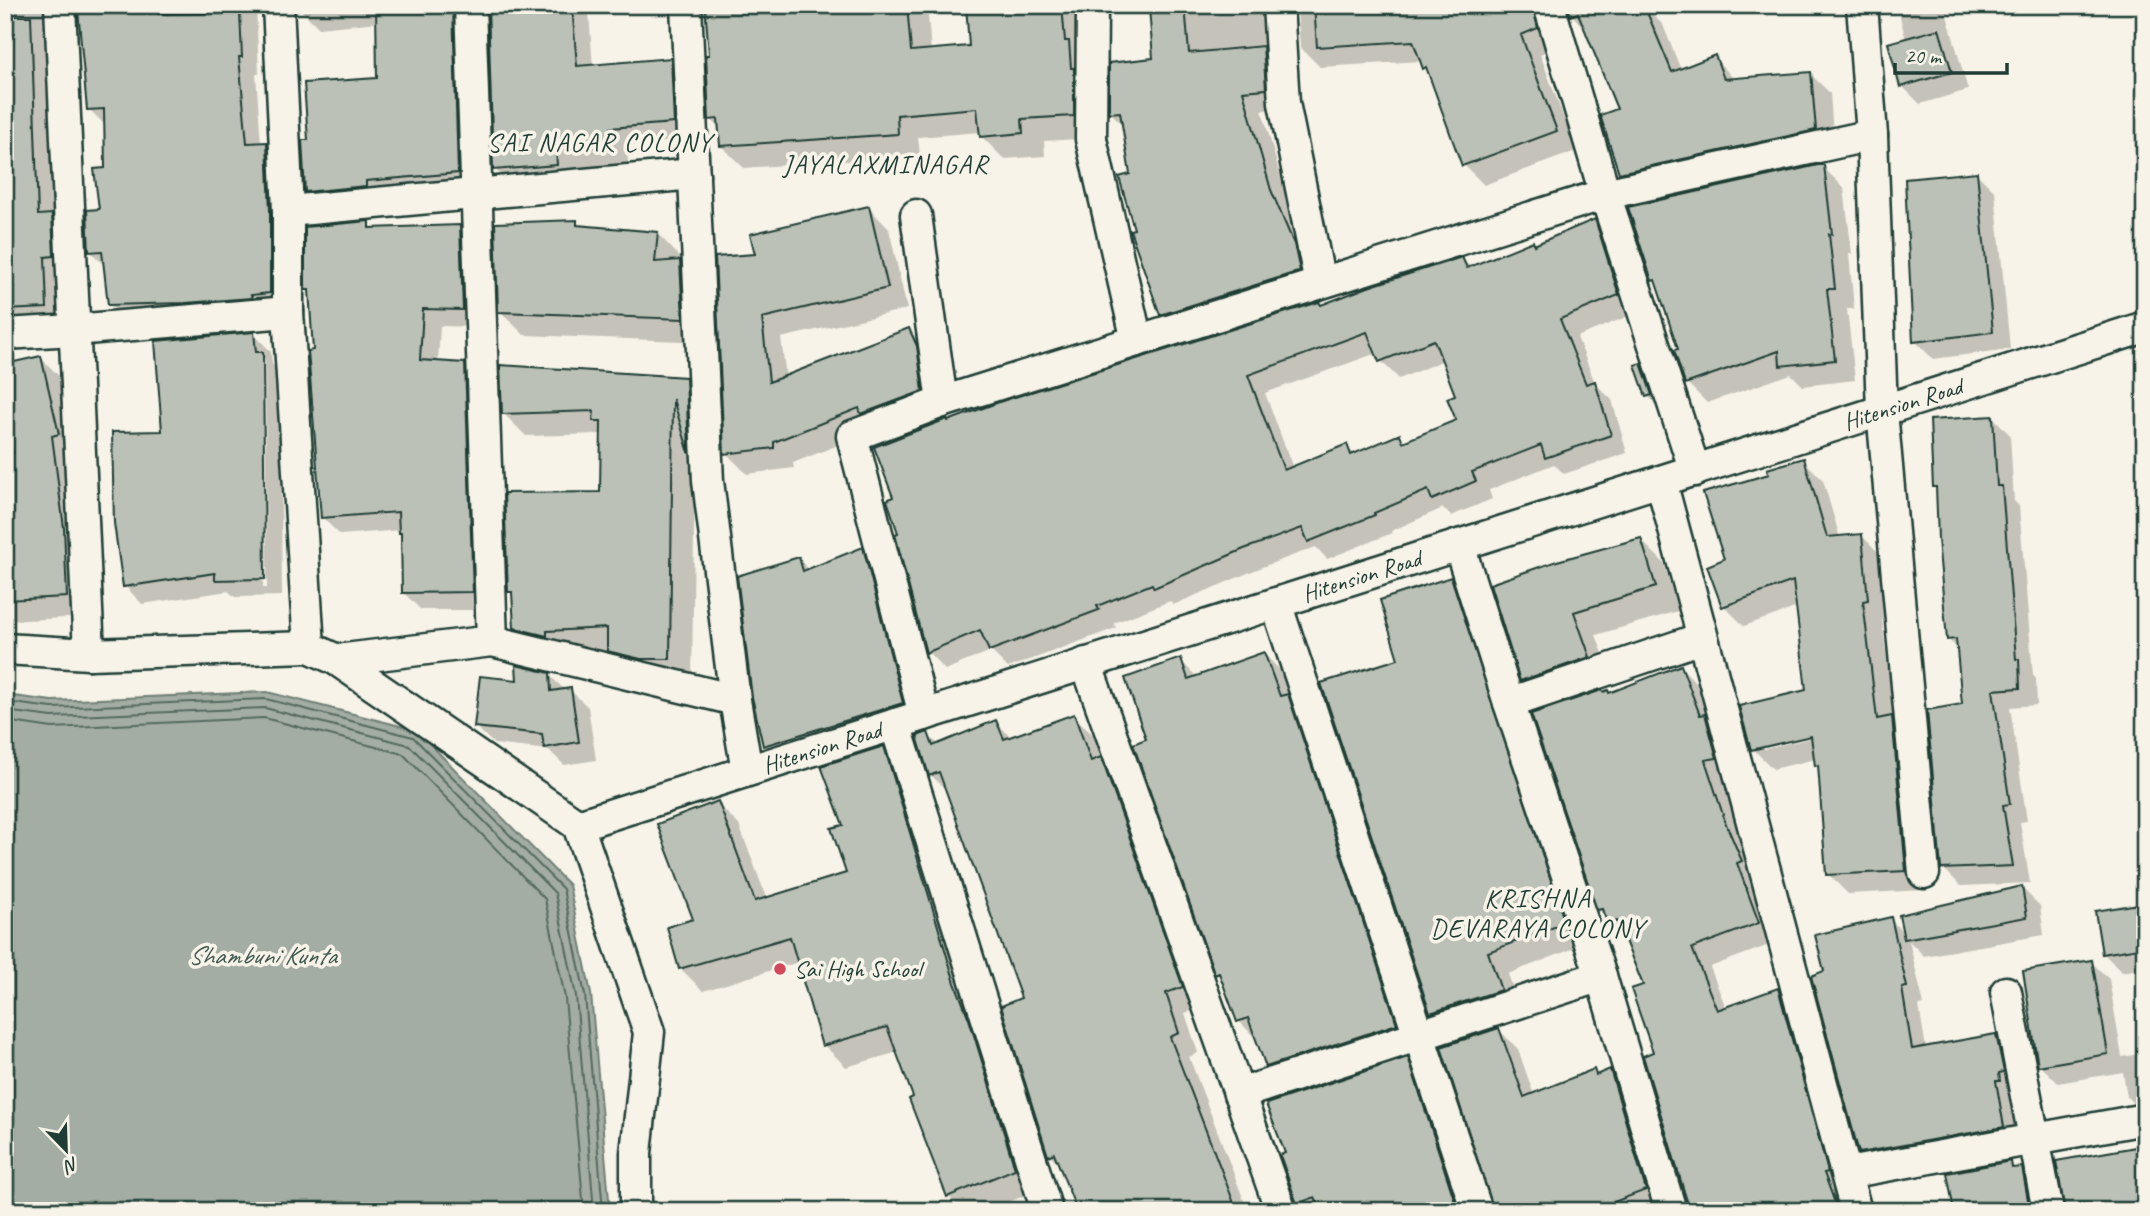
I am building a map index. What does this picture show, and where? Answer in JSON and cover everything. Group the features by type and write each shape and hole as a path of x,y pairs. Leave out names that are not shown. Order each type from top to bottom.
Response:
{"street":[{"path":"60,5 89,654"},
{"path":"278,5 288,211 288,312 309,647"},
{"path":"470,5 492,641"},
{"path":"686,5 708,481 735,700 747,771"},
{"path":"1092,5 1091,139 1137,341"},
{"path":"1278,5 1284,103 1320,284"},
{"path":"1549,5 1605,194 1695,471"},
{"path":"1862,5 1872,135 1882,411 1924,873"},
{"path":"924,715 852,436 942,401 1605,194 1872,135"},
{"path":"288,211 694,174"},
{"path":"916,215 942,401"},
{"path":"5,334 288,312"},
{"name":"Hitension Road","path":"578,825 2145,327"},
{"path":"1661,481 1856,1211"},
{"path":"1459,545 1601,976 1671,1211"},
{"path":"1276,603 1477,1211"},
{"path":"1509,703 1702,638"},
{"path":"337,660 492,641 735,700"},
{"path":"5,649 89,654 309,647 337,660 578,825 649,1032 636,1153 636,1211"},
{"path":"1086,663 1281,1211"},
{"path":"895,724 1047,1211"},
{"path":"1239,1094 1601,976"},
{"path":"2007,992 2048,1211"},
{"path":"1847,1173 2145,1119"}],"water":[{"name":"Shambuni Kunta","path":"267,692 416,730 569,885 591,994 610,1211 5,1211 5,695 52,701"}],"building":[{"path":"114,5 157,5 158,14 240,12 242,57 239,57 247,143 267,142 270,293 251,295 252,298 185,303 108,305 102,251 89,252 87,210 99,209 94,169 105,168 104,109 87,110 78,9"},
{"path":"376,5 453,5 458,173 366,181 366,186 305,192 302,140 308,140 304,83 377,78"},
{"path":"488,5 572,5 577,66 671,58 674,123 610,128 611,146 556,150 557,165 493,170"},
{"path":"705,5 907,5 911,51 969,46 966,5 1062,5 1065,41 1069,41 1071,68 1074,68 1074,116 1022,119 1023,133 980,137 977,108 897,115 898,134 720,146 718,119 709,120 706,55 709,55"},
{"path":"1185,5 1189,53 1263,46 1266,89 1243,91 1271,190 1294,244 1300,271 1160,315 1130,230 1134,229 1119,177 1130,174 1120,112 1109,113 1109,63 1153,58 1149,8"},
{"path":"1314,5 1532,5 1538,28 1521,35 1557,131 1462,166 1426,67 1423,69 1413,41 1317,47"},
{"path":"1567,5 1644,5 1672,72 1715,55 1724,79 1811,72 1816,130 1619,173 1600,115 1617,109 1578,13 1571,16"},
{"path":"5,16 31,16 38,215 52,214 54,256 45,257 47,308 5,310"},
{"path":"1939,29 1952,72 1900,87 1888,43"},
{"path":"1824,165 1832,234 1829,234 1835,289 1827,289 1835,360 1780,366 1779,351 1685,384 1674,350 1678,349 1628,207"},
{"path":"1977,172 1993,332 1913,342 1905,179"},
{"path":"869,206 888,288 762,318 769,382 909,328 917,346 923,391 861,414 859,408 774,442 774,448 724,454 715,257 755,254 750,234"},
{"path":"1595,219 1619,295 1560,319 1586,384 1595,381 1611,435 1545,458 1541,445 1472,472 1476,481 1432,500 1428,490 1308,542 1302,528 1244,549 1154,588 1152,584 1097,606 1099,610 989,651 980,630 926,653 895,534 898,533 887,500 893,497 874,447 1002,401 1319,302 1321,305 1462,257 1467,268 1533,241 1534,245","holes":["1367,332 1379,362 1434,340 1455,395 1447,398 1456,420 1403,442 1400,434 1351,455 1347,444 1284,470 1248,375"]},
{"path":"577,220 577,225 658,232 655,262 680,260 683,319 498,312 495,223"},
{"path":"369,221 369,228 460,225 463,310 423,309 420,360 465,363 473,592 402,593 398,512 321,518 308,351 313,350 309,290 305,290 305,227"},
{"path":"254,332 256,352 263,352 265,579 215,580 215,573 123,587 114,523 112,432 162,431 155,341"},
{"path":"41,356 59,434 52,436 64,528 67,597 5,600 5,454 13,453 5,417 5,364"},
{"path":"1641,363 1652,395 1646,397 1635,365"},
{"path":"500,365 686,377 689,453 673,399 670,659 641,659 607,651 607,628 547,631 547,636 514,628 512,592 508,592 504,493 600,492 601,421 593,421 594,411 502,414"},
{"path":"1993,416 1997,486 2002,486 2016,659 2019,659 2020,688 1993,690 2010,804 2003,805 2013,866 1941,869 1927,710 1962,704 1956,639 1947,640 1936,487 1933,487 1930,420"},
{"path":"1804,458 1827,537 1862,534 1868,600 1863,601 1877,719 1892,716 1906,871 1826,875 1818,765 1815,766 1811,736 1751,750 1739,706 1806,690 1793,581 1722,607 1707,566 1724,559 1703,493 1769,474 1767,469"},
{"path":"1641,538 1656,587 1574,612 1590,657 1520,681 1490,584 1557,561"},
{"path":"863,547 903,703 763,746 752,697 737,576 799,557 803,571"},
{"path":"1451,577 1565,923 1488,952 1501,990 1430,1013 1321,683 1398,659 1380,600"},
{"path":"1264,652 1280,696 1288,694 1397,1024 1266,1067 1248,1018 1237,1022 1219,973 1215,975 1133,744 1146,739 1125,678 1181,658 1188,679"},
{"path":"516,665 550,673 551,691 571,688 579,742 544,748 542,734 474,727 480,676 517,680"},
{"path":"1681,665 1700,715 1705,714 1717,758 1705,760 1726,824 1742,861 1737,863 1759,923 1692,948 1717,1010 1778,988 1828,1172 1824,1173 1838,1211 1690,1211 1643,1056 1653,1052 1631,989 1643,985 1617,921 1608,925 1602,909 1597,910 1531,714 1602,690 1608,690 1609,693"},
{"path":"1074,714 1091,761 1101,757 1183,987 1166,993 1179,1033 1170,1037 1237,1211 1077,1211 1054,1153 1048,1156 1001,1006 1021,998 939,772 929,776 917,736 928,732 933,746 996,720 1004,739"},
{"path":"884,746 955,983 969,1019 1015,1169 947,1197 909,1099 913,1097 887,1027 822,1046 790,937 679,969 667,927 693,919 657,824 718,801 755,901 846,873 831,828 843,825 821,766"},
{"path":"2022,886 2027,917 1904,939 1899,915"},
{"path":"2145,903 2145,947 2102,954 2095,911"},
{"path":"1891,917 1907,987 1902,988 1912,1049 1996,1034 2004,1072 1999,1073 2000,1081 1996,1081 2004,1127 1859,1153 1811,976 1824,971 1815,935"},
{"path":"2092,960 2108,1054 2038,1066 2023,971"},
{"path":"1499,1028 1524,1097 1594,1069 1596,1075 1610,1069 1646,1190 1590,1211 1494,1211 1441,1047"},
{"path":"1408,1057 1458,1211 1321,1211 1315,1197 1297,1204 1280,1155 1285,1153 1266,1104"},
{"path":"2136,1147 2144,1194 2140,1194 2143,1211 2065,1211 2056,1161"},
{"path":"2011,1161 2012,1168 2022,1167 2030,1211 1954,1211 1947,1173"}],"place":[{"name":"Sai High School","path":"780,969"}],"district":[{"name":"SAI NAGAR COLONY","path":"600,142"},
{"name":"JAYALAXMINAGAR","path":"886,164"},
{"name":"KRISHNA DEVARAYA COLONY","path":"1538,913"}]}
